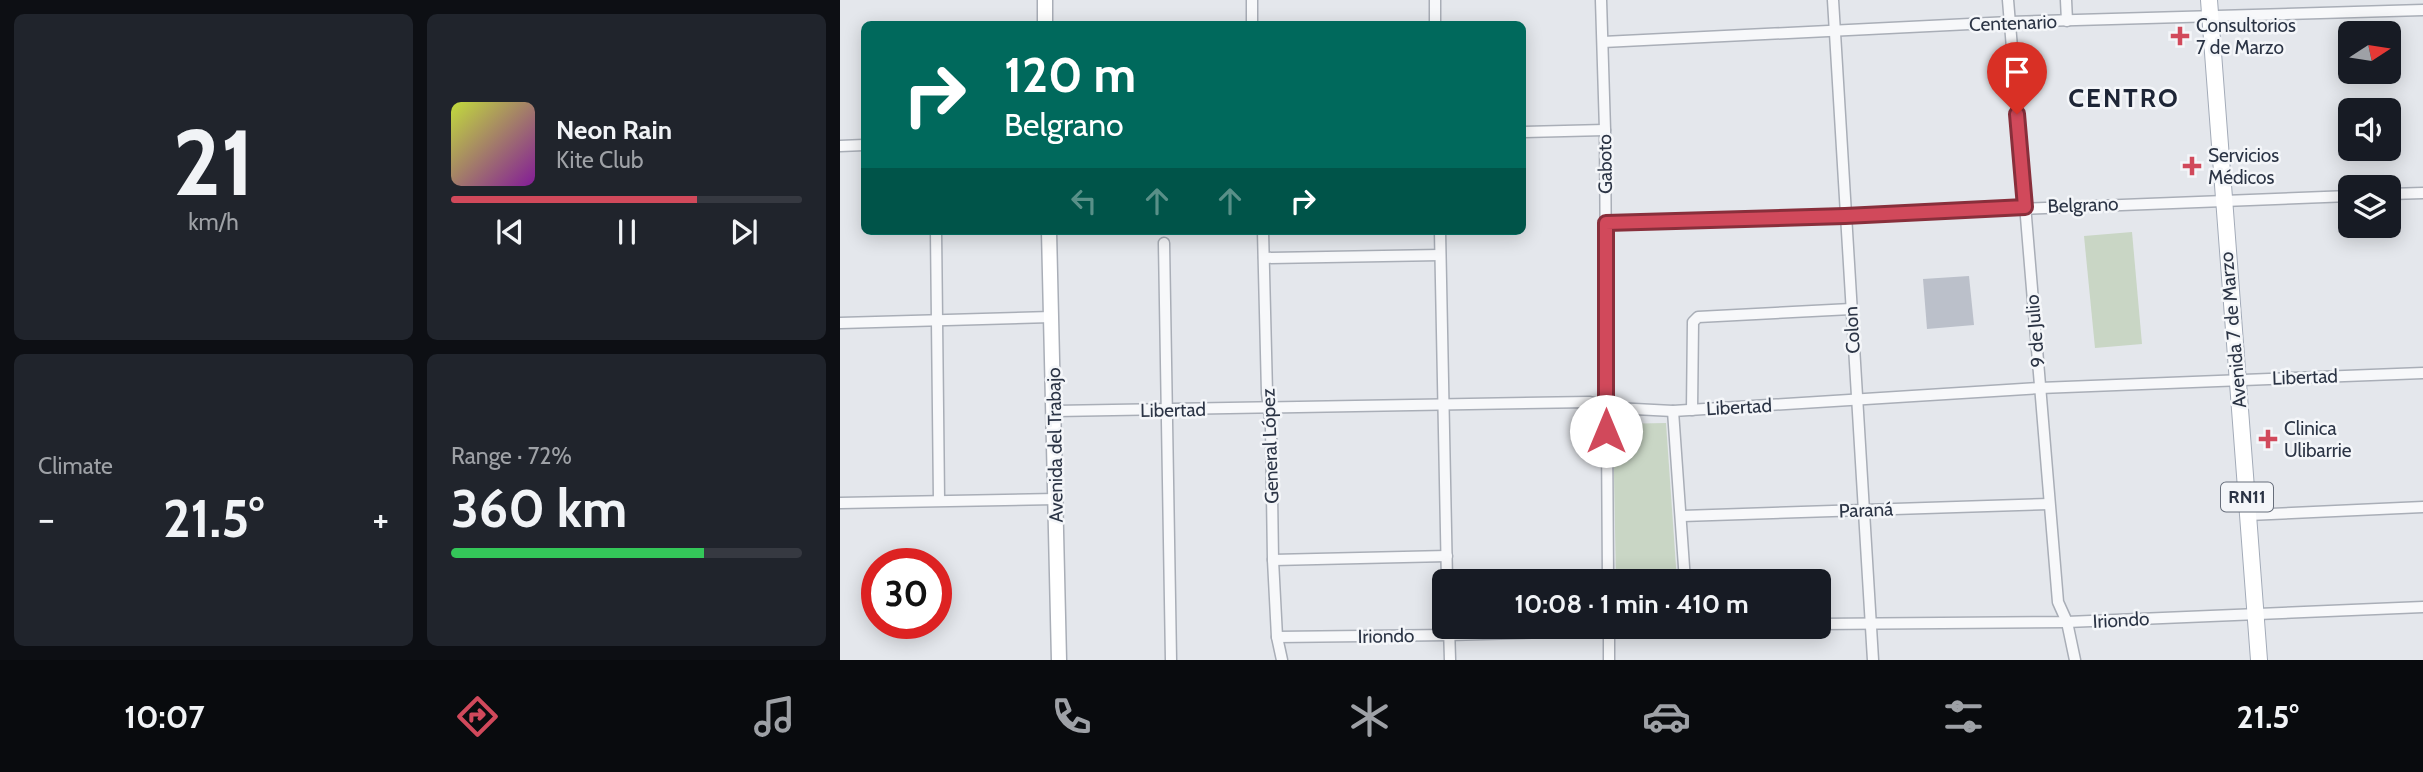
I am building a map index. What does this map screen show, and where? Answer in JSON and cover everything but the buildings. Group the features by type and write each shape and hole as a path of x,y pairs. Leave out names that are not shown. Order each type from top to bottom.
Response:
{"main road":[{"name":"Avenida 7 de Marzo","path":"2210,8 2259,660"}],"street":[{"path":"1045,0 1045,21"},
{"path":"1252,0 1252,21"},
{"path":"1434,0 1435,21"},
{"name":"Gaboto","path":"1601,0 1605,130 1608,569"},
{"name":"Colon","path":"1833,0 1873,660"},
{"name":"9 de Julio","path":"2008,0 2058,602 2067,622 2075,660"},
{"path":"2066,0 2067,21"},
{"name":"Centenario","path":"1603,42 2067,21 2210,8 2423,10"},
{"path":"1526,132 1605,130"},
{"path":"840,146 861,145"},
{"path":"2401,194 2423,193"},
{"name":"Belgrano","path":"1606,223 2338,196"},
{"path":"936,235 939,499"},
{"name":"Avenida del Trabajo","path":"1049,235 1059,660"},
{"name":"General López","path":"1263,235 1273,560 1277,637 1282,660"},
{"path":"1440,235 1447,569"},
{"path":"1164,243 1171,660"},
{"path":"1264,258 1440,255"},
{"path":"1692,410 1693,322 1698,317 1851,309"},
{"path":"840,323 1051,317"},
{"name":"Libertad","path":"1055,411 1590,402 1606,406 1673,411 2040,388 2423,373"},
{"path":"1673,411 1684,569"},
{"path":"840,503 939,499 1056,499"},
{"name":"Paraná","path":"1682,516 2049,504"},
{"path":"2248,515 2423,507"},
{"path":"1273,560 1447,556"},
{"name":"Iriondo","path":"1831,624 2067,622 2423,607"},
{"name":"Iriondo","path":"1277,637 1432,632"},
{"path":"1449,639 1450,660"},
{"path":"1609,639 1609,660"}],"green space":[{"path":"2132,232 2142,344 2095,348 2084,236"},
{"path":"1666,423 1676,569 1616,569 1613,424"}],"place":[{"name":"Consultorios 7 de Marzo","path":"2180,36"},
{"name":"Servicios Médicos","path":"2192,166"},
{"name":"Clinica Ulibarrie","path":"2268,439"}],"district":[{"name":"CENTRO","path":"2124,98"}],"route":[{"path":"1606,431 1606,223 1845,216 2025,207 2017,114"}]}
